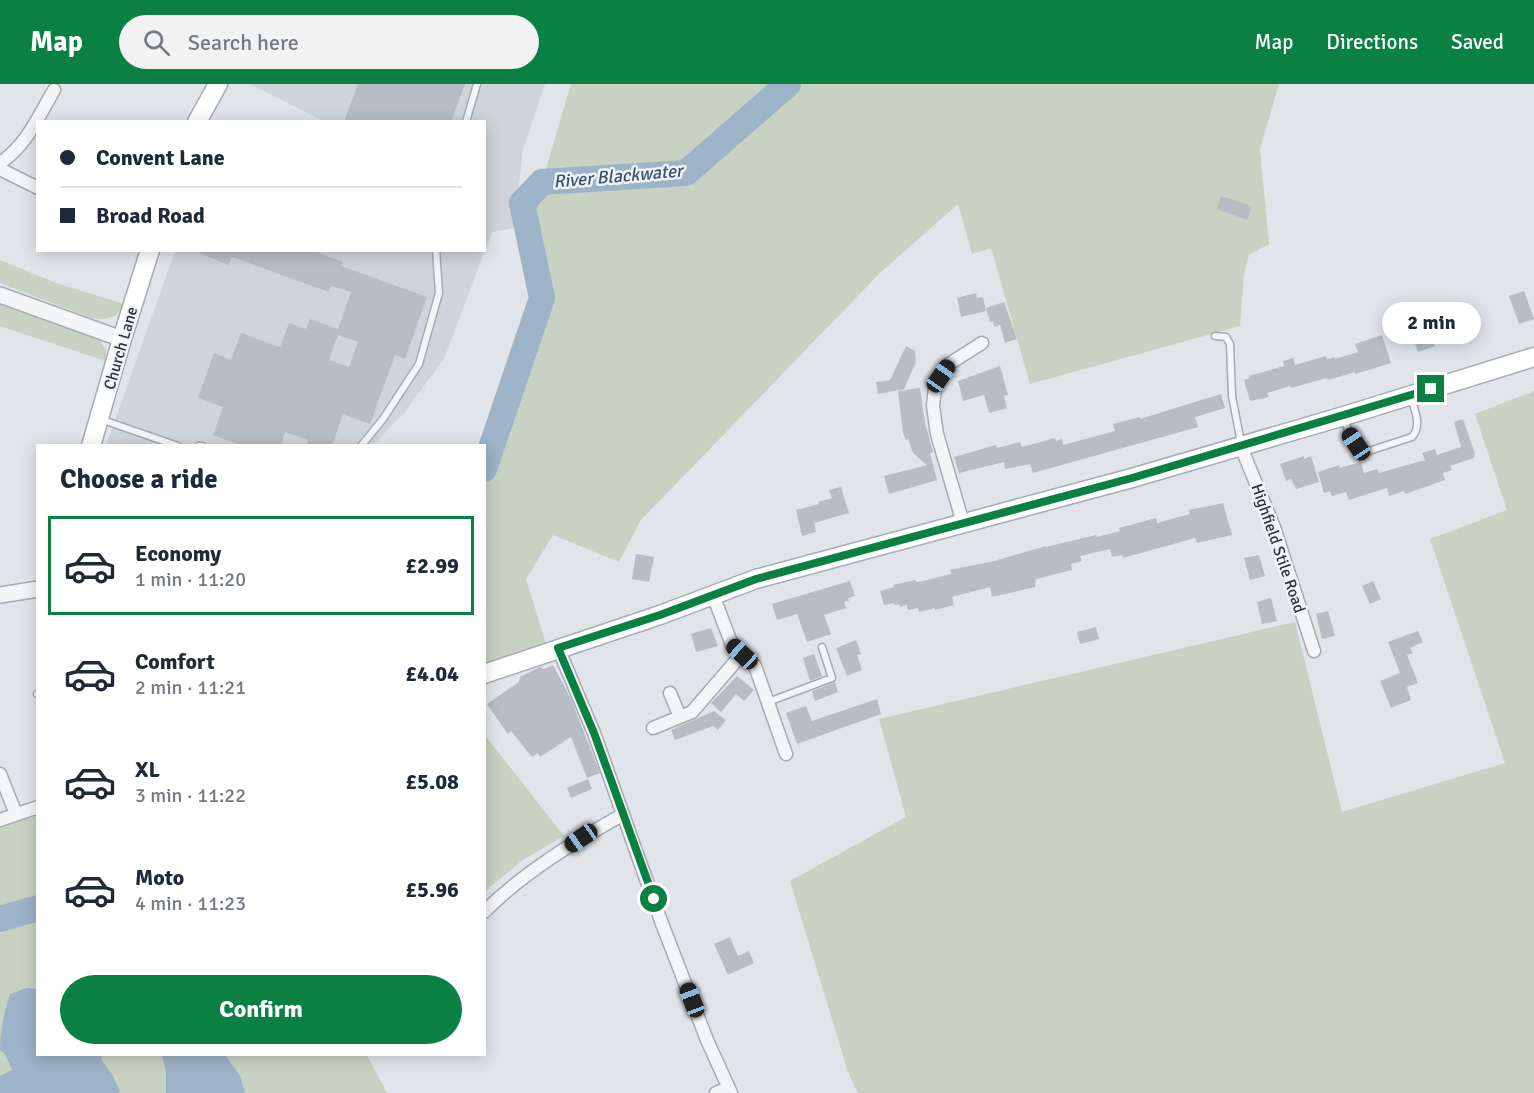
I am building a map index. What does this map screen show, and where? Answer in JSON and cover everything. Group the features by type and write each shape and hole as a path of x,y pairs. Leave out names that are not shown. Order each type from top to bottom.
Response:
{"main road":[{"path":"199,120 218,84"},
{"name":"Church Lane","path":"93,444 149,252"},
{"path":"486,673 756,579 1242,447 1534,357"}],"street":[{"path":"0,163 12,155 24,140 54,90"},
{"path":"0,170 36,187"},
{"path":"0,295 122,339"},
{"path":"963,523 937,434 933,406 935,388 950,364 982,343"},
{"name":"Highfield Stile Road","path":"1242,447 1274,527 1314,651"},
{"path":"0,595 36,589"},
{"path":"713,595 732,645 755,666 786,754"},
{"path":"558,648 594,733 622,815 725,1091"},
{"path":"653,728 692,712 742,654"},
{"path":"670,693 680,717"},
{"path":"0,774 16,814"},
{"path":"0,820 36,808"},
{"path":"486,910 501,895 538,868 581,838 622,815"}],"lane":[{"path":"467,120 477,84"},
{"path":"363,444 383,419 419,364 439,293 436,252"},
{"path":"1215,336 1226,337 1230,344 1232,396 1242,447"},
{"path":"1344,416 1349,434 1356,444 1369,451 1412,437 1415,433 1417,416 1410,395"},
{"path":"100,419 169,444"},
{"path":"768,702 832,678 822,647"}],"shaded area":[{"path":"250,84 545,84 523,150 514,228 492,232 486,248 486,120 321,120"},
{"path":"175,252 484,252 444,359 404,413 374,444 107,444"}],"green space":[{"path":"571,84 1279,84 1260,149 1269,244 1249,255 1244,274 1240,326 1030,384 991,248 972,254 958,204 881,272 640,521 619,562 553,535 526,579 546,644 489,670 486,680 486,466 542,298 522,203 542,182"},
{"path":"0,260 56,283 124,304 118,313 110,318 91,318 0,283"},
{"path":"0,302 96,334 106,350 106,361 0,326"},
{"path":"1534,391 1534,1093 858,1093 848,1072 790,881 906,817 879,719 1295,622 1342,812 1505,763 1430,539 1507,510 1475,414"},
{"path":"486,737 564,836 523,860 486,890"},
{"path":"36,805 36,1056 368,1056 387,1093 0,1093 0,820"}],"water":[{"path":"27,988 36,989 36,1056 101,1056 120,1091 118,1093 0,1093 0,1076 12,1070 5,1054 0,1050 10,994"},
{"path":"162,1056 226,1056 240,1076 245,1093 166,1093 166,1072"}],"building":[{"path":"358,84 465,84 452,120 345,120"},
{"path":"1221,196 1252,206 1247,220 1217,209"},
{"path":"198,252 316,252 343,262 341,266 427,297 405,359 395,355 370,424 343,414 333,444 307,444 308,440 285,432 282,444 237,444 213,435 223,407 198,398 214,353 231,360 241,333 280,347 289,323 306,329 310,319 338,329 351,292 331,286 329,292 232,257 228,265","holes":["338,335 358,342 349,367 329,360"]},
{"path":"1524,291 1534,319 1519,324 1509,296"},
{"path":"976,293 977,298 983,297 986,311 961,317 957,298"},
{"path":"1004,302 1017,339 1005,343 1000,325 994,327 986,308"},
{"path":"1428,323 1435,346 1418,352 1410,329"},
{"path":"1382,335 1391,363 1355,374 1355,372 1328,380 1327,378 1291,388 1290,386 1267,393 1269,397 1250,401 1244,380 1250,378 1249,376 1284,366 1283,361 1293,358 1295,365 1326,356 1327,359 1335,357 1335,359 1358,352 1355,344"},
{"path":"906,346 915,351 916,362 904,389 878,394 876,382 890,380"},
{"path":"1000,366 1008,395 1004,396 1007,408 989,413 984,395 963,401 958,381"},
{"path":"920,388 925,423 933,452 930,453 937,480 889,494 884,476 927,465 913,453 903,433 898,391"},
{"path":"1221,394 1225,408 1195,417 1198,427 1033,473 1030,464 1005,469 1004,462 959,473 954,457 996,445 997,448 1020,442 1022,447 1055,438 1056,441 1062,439 1063,445 1115,431 1113,424 1140,417 1140,419"},
{"path":"1463,419 1475,454 1474,458 1450,466 1452,470 1443,473 1445,480 1405,494 1404,491 1389,496 1387,488 1349,500 1346,492 1332,496 1330,491 1324,493 1318,472 1339,465 1340,468 1361,462 1364,473 1377,469 1379,473 1425,460 1422,453 1435,449 1437,455 1461,447 1454,422"},
{"path":"1304,456 1304,459 1311,456 1319,482 1296,489 1291,479 1286,481 1280,464"},
{"path":"841,487 849,513 814,523 816,532 802,536 796,510 832,498 829,490"},
{"path":"1223,503 1232,535 1197,543 1195,538 1123,558 1122,555 1112,557 1110,549 1080,556 1082,561 1071,564 1072,570 1036,579 1035,587 992,597 990,587 952,597 954,605 919,612 918,608 908,610 907,605 900,607 899,604 894,605 894,603 884,605 880,591 894,587 893,585 915,580 919,582 951,574 950,570 994,561 1046,546 1120,531 1119,528 1156,518 1157,523 1190,514 1189,510"},
{"path":"636,554 654,557 649,582 632,579"},
{"path":"1259,555 1265,576 1250,580 1244,558"},
{"path":"850,581 855,596 844,602 846,608 824,615 831,634 807,642 797,614 777,620 772,604"},
{"path":"1373,581 1381,599 1370,604 1362,586"},
{"path":"1271,598 1277,621 1262,624 1257,602"},
{"path":"1328,611 1335,636 1322,639 1316,614"},
{"path":"1096,627 1099,639 1080,644 1077,632"},
{"path":"711,628 718,646 696,652 691,634"},
{"path":"1418,631 1423,642 1410,648 1413,653 1407,655 1418,683 1407,687 1411,700 1391,708 1380,681 1400,673 1388,642"},
{"path":"856,640 861,654 857,655 862,670 847,676 836,648"},
{"path":"814,654 822,676 810,681 803,658"},
{"path":"553,665 571,699 600,773 587,778 571,737 540,757 538,753 532,757 511,731 508,734 487,704 519,682 520,677 540,667 544,669"},
{"path":"737,676 754,690 744,701 736,694 721,712 711,703"},
{"path":"835,682 838,692 815,701 812,691"},
{"path":"877,699 881,714 797,744 786,713 806,706 812,721"},
{"path":"714,711 726,720 718,730 713,726 675,740 671,730"},
{"path":"588,779 592,789 571,798 567,788"},
{"path":"730,937 738,956 749,951 754,963 728,975 714,944"}],"waterway":[{"name":"River Blackwater","path":"486,463 542,298 522,203 542,182 686,173 788,84"},
{"name":"River Blackwater","path":"0,919 36,909"}],"route":[{"path":"654,899 594,733 558,648 660,615 756,579 1132,478 1431,389"}]}
